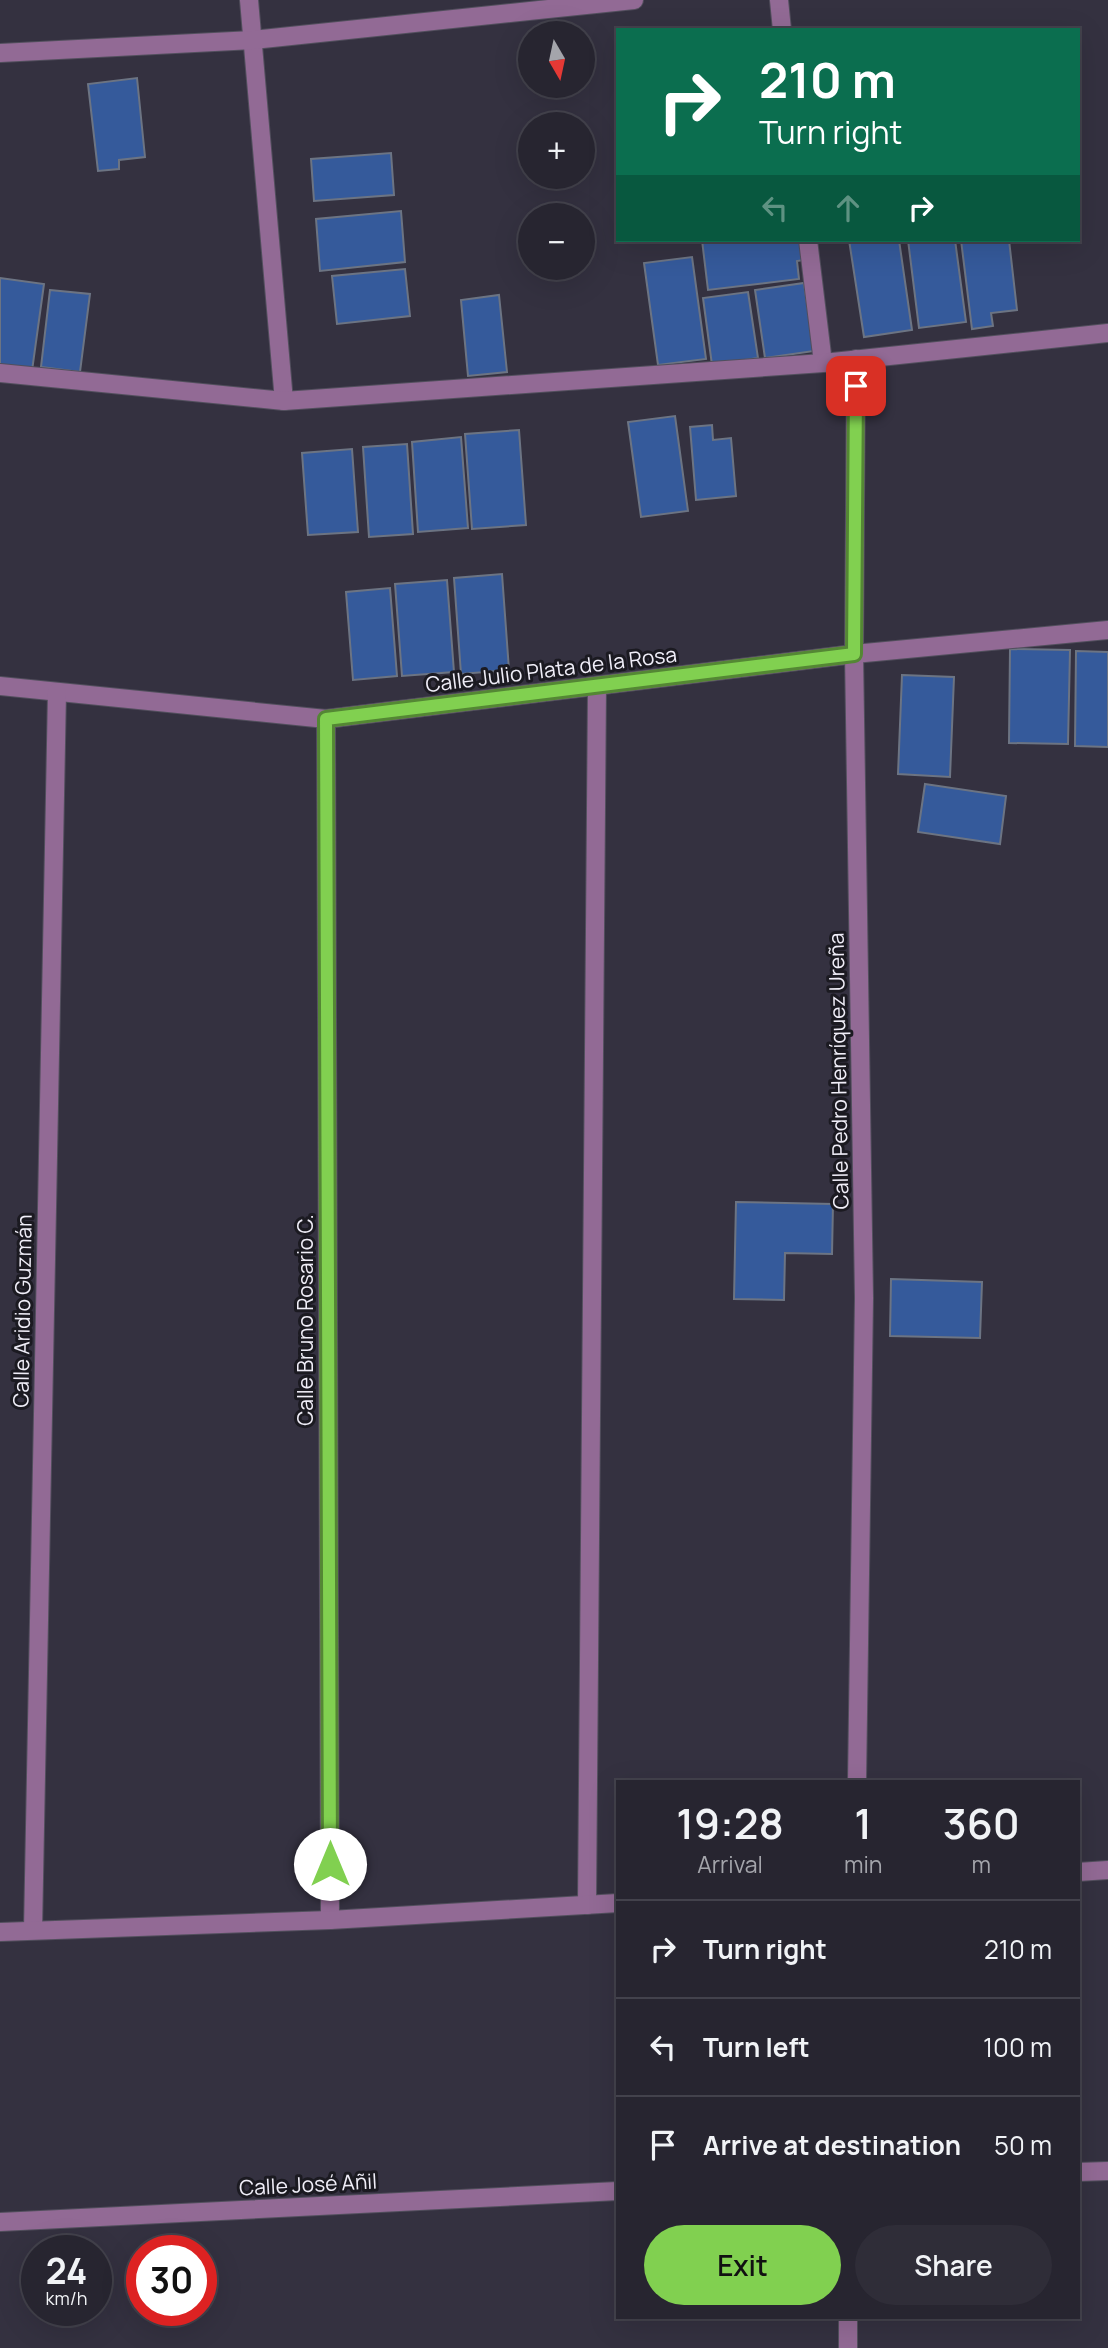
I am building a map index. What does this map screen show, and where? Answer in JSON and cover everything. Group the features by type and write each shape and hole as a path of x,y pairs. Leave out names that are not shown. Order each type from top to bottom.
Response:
{"street":[{"path":"249,0 284,401"},
{"path":"0,53 253,40 634,0"},
{"path":"779,0 782,28"},
{"path":"808,242 823,363"},
{"path":"0,373 284,401 823,363 1108,333"},
{"name":"Calle Pedro Henríquez Ureña","path":"856,359 854,654 864,1298 857,1780"},
{"name":"Calle Julio Plata de la Rosa","path":"0,687 326,719 854,654 1108,630"},
{"path":"587,1905 597,686"},
{"name":"Calle Aridio Guzmán","path":"33,1930 57,692"},
{"name":"Calle Bruno Rosario C.","path":"326,719 330,1920"},
{"path":"1080,1872 1108,1870"},
{"path":"0,1932 330,1920 616,1903"},
{"path":"1080,2172 1108,2171"},
{"name":"Calle José Añil","path":"0,2221 616,2191"},
{"path":"848,2319 848,2348"}],"building":[{"path":"137,78 145,157 119,160 119,169 98,171 88,84"},
{"path":"391,153 394,195 314,201 311,159"},
{"path":"401,211 405,262 320,271 316,219"},
{"path":"702,242 801,242 804,260 797,261 799,279 708,290"},
{"path":"849,242 899,242 912,330 864,337"},
{"path":"908,242 955,242 966,322 919,328"},
{"path":"961,242 1009,242 1017,310 991,313 993,326 972,329"},
{"path":"692,257 706,359 658,365 644,263"},
{"path":"405,269 410,316 337,324 332,276"},
{"path":"0,278 44,284 32,371 0,367"},
{"path":"804,283 814,351 765,358 755,290"},
{"path":"50,290 90,294 80,372 41,367"},
{"path":"748,292 758,358 712,365 703,298"},
{"path":"499,295 507,372 468,376 461,300"},
{"path":"675,416 688,511 641,517 628,422"},
{"path":"712,425 713,440 731,438 736,496 696,500 690,427"},
{"path":"519,430 526,525 472,529 465,434"},
{"path":"461,437 468,528 418,532 412,442"},
{"path":"407,444 413,534 369,537 363,447"},
{"path":"352,449 358,532 308,535 302,453"},
{"path":"502,574 509,670 461,674 454,578"},
{"path":"447,580 454,672 402,676 395,584"},
{"path":"390,588 397,676 353,680 346,592"},
{"path":"1010,649 1070,650 1068,744 1009,743"},
{"path":"1076,651 1108,652 1108,747 1075,746"},
{"path":"902,675 954,677 950,777 898,774"},
{"path":"925,784 1006,796 1000,844 918,832"},
{"path":"736,1202 833,1204 832,1254 785,1253 784,1300 734,1299"},
{"path":"891,1279 982,1282 980,1338 890,1336"}],"route":[{"path":"330,1864 326,719 854,654 856,386"}]}
